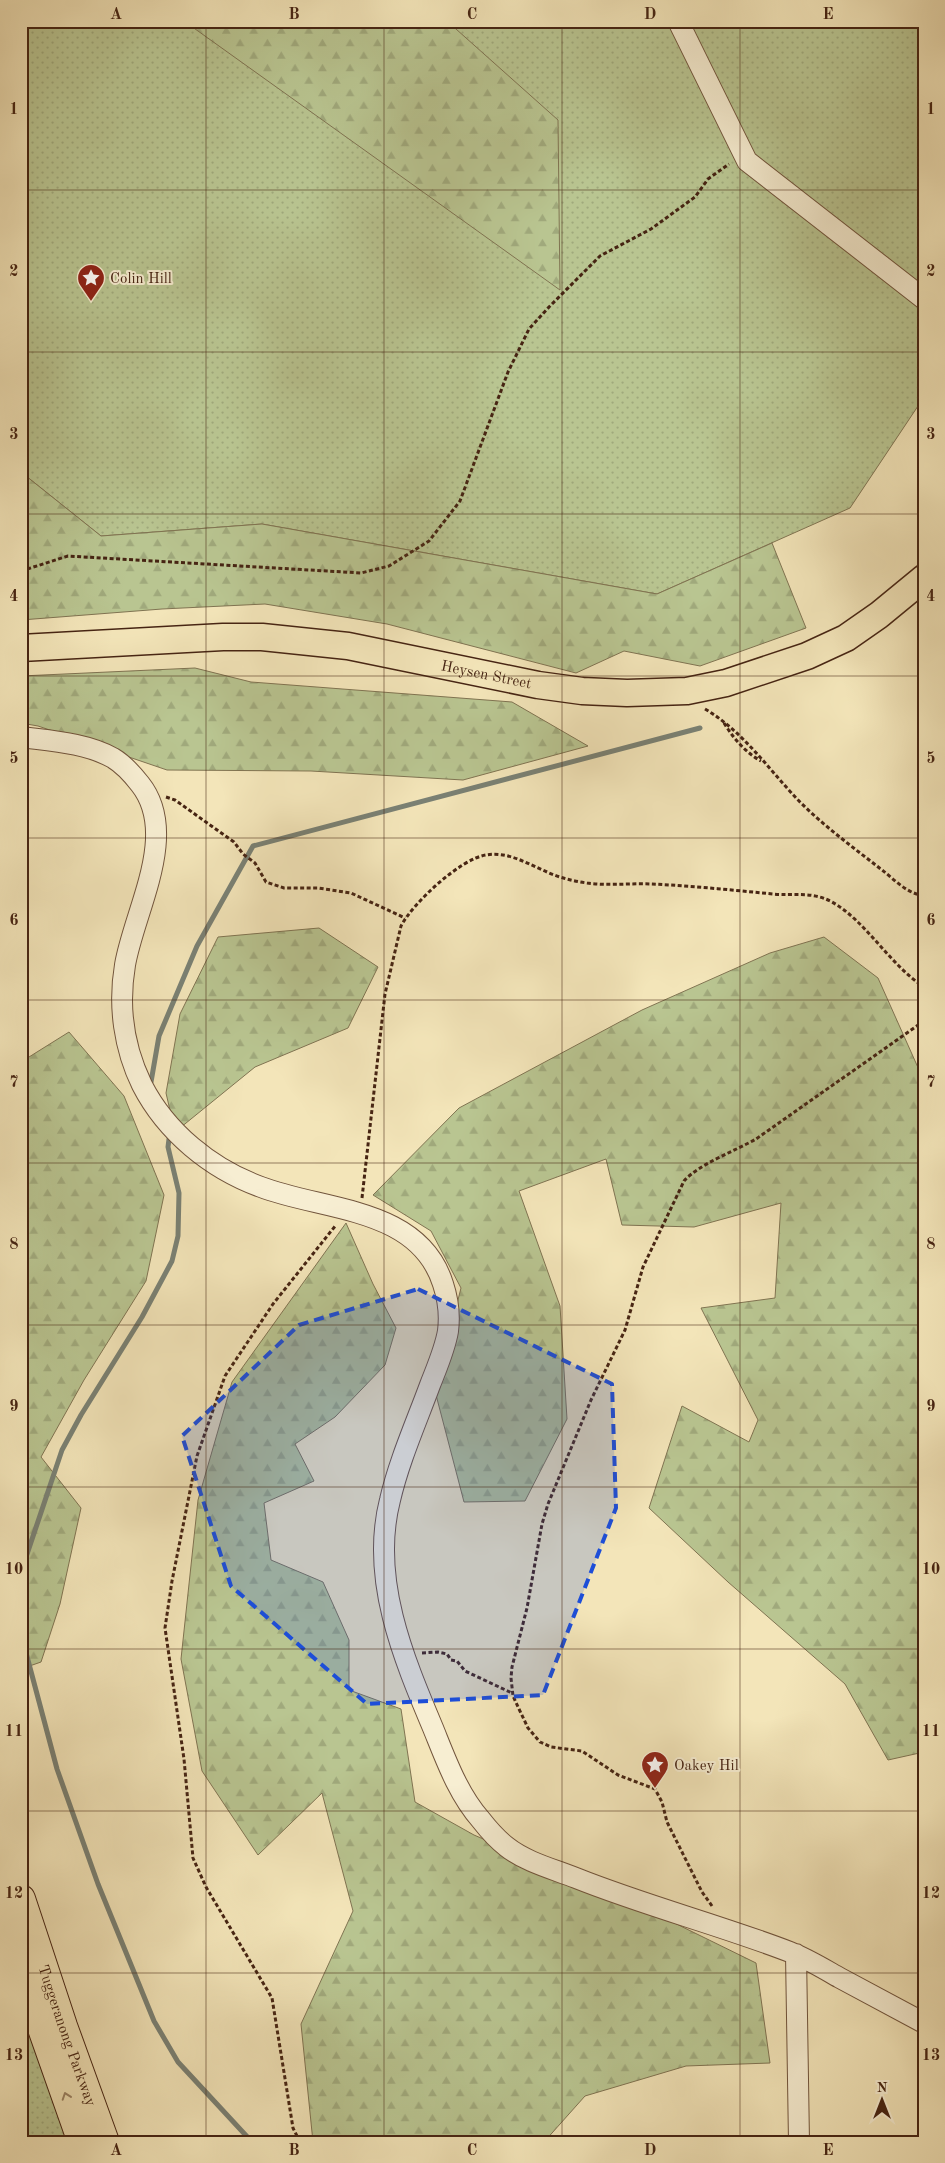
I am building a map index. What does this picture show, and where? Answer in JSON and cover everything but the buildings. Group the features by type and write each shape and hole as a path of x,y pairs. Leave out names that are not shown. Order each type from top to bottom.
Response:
{"highway":[{"name":"Tuggeranong Parkway","path":"21,1899 63,2026 105,2142"},
{"name":"Tuggeranong Parkway","path":"21,1969 82,2142"}],"main road":[{"name":"Heysen Street","path":"21,648 223,637 262,637 348,646 538,685 628,694 687,690 726,683 807,656 846,638 879,615 924,578"}],"lane":[{"path":"678,21 747,161 924,299"},
{"path":"21,737 79,746 112,758 132,773 146,791 154,810 156,852 130,942 124,969 122,999 127,1041 141,1083 158,1115 184,1142 229,1173 260,1187 353,1213 403,1231 416,1240 430,1256 443,1282 448,1305 448,1327 443,1351 404,1453 389,1503 384,1535 383,1560 394,1623 406,1659 451,1772 478,1817 507,1847 525,1858 604,1889 724,1928 796,1954 924,2023"},
{"path":"796,1954 799,2142"}],"path":[{"path":"21,571 68,556 361,573 389,566 429,541 460,501 508,372 529,329 600,256 651,229 695,197 708,179 744,154"},
{"path":"762,762 735,740 722,721 744,738 762,762 835,834 908,891 924,895"},
{"path":"146,791 175,800 224,834 234,842 243,854 250,858 266,882 284,888 318,888 351,893 405,918"},
{"path":"300,2142 293,2128 272,1998 206,1887 193,1858 184,1759 165,1628 172,1581 197,1456 224,1376 273,1304 353,1213 385,994 391,962 405,918 430,892 465,862 485,855 501,854 523,861 567,880 590,884 650,884 775,894 812,894 833,902 855,920 908,976 924,987"},
{"path":"724,1928 702,1892 667,1822 662,1802 655,1789 618,1775 582,1751 545,1746 528,1728 512,1693 512,1667 527,1608 542,1524 548,1504 594,1394 625,1330 643,1268 684,1181 693,1171 732,1153 756,1139 924,1021"},
{"path":"406,1659 421,1653 438,1652 447,1654 450,1660 457,1661 465,1671 512,1693"}],"highlighted area":[{"path":"418,1289 612,1384 616,1508 543,1695 367,1704 231,1586 182,1436 299,1325"}],"green space":[{"path":"21,21 924,21 924,397 850,508 657,594 262,524 101,536 21,472"},
{"path":"184,21 447,21 558,120 560,290"},
{"path":"21,472 101,536 262,524 657,594 772,543 806,628 700,666 624,651 576,673 387,624 265,604 162,609 21,620"},
{"path":"195,668 251,682 512,702 588,746 463,780 311,771 167,770 38,726 21,723 21,676"},
{"path":"319,928 378,967 348,1028 255,1067 175,1132 166,1093 180,1014 218,937"},
{"path":"824,937 878,978 924,1081 924,1752 888,1760 845,1684 728,1582 649,1508 682,1406 749,1442 758,1420 701,1308 775,1298 781,1203 694,1227 622,1225 606,1159 519,1191 560,1306 567,1419 525,1501 464,1502 435,1391 461,1288 431,1231 373,1195 459,1108 642,1010 770,953"},
{"path":"69,1032 124,1096 164,1195 146,1281 84,1380 41,1457 81,1508 60,1604 41,1662 21,1669 21,1058 29,1057"},
{"path":"346,1223 373,1284 396,1328 385,1365 335,1417 295,1444 314,1481 264,1503 271,1560 323,1582 349,1640 349,1690 401,1709 415,1802 474,1835 652,1912 756,1963 770,2063 686,2066 585,2096 544,2142 313,2142 301,2024 353,1911 322,1793 258,1855 202,1771 181,1659 198,1500 232,1382"},
{"path":"21,1963 83,2142 21,2142"}],"waterway":[{"path":"151,1082 159,1036 197,946 253,846 700,728"},
{"path":"21,1572 62,1450 81,1415 142,1317 172,1261 178,1236 179,1193 168,1147 169,1139"},
{"path":"21,1634 57,1769 98,1884 154,2021 178,2062 252,2142"}],"place":[{"name":"Colin Hill","path":"91,302"},
{"name":"Oakey Hil","path":"655,1789"}]}
